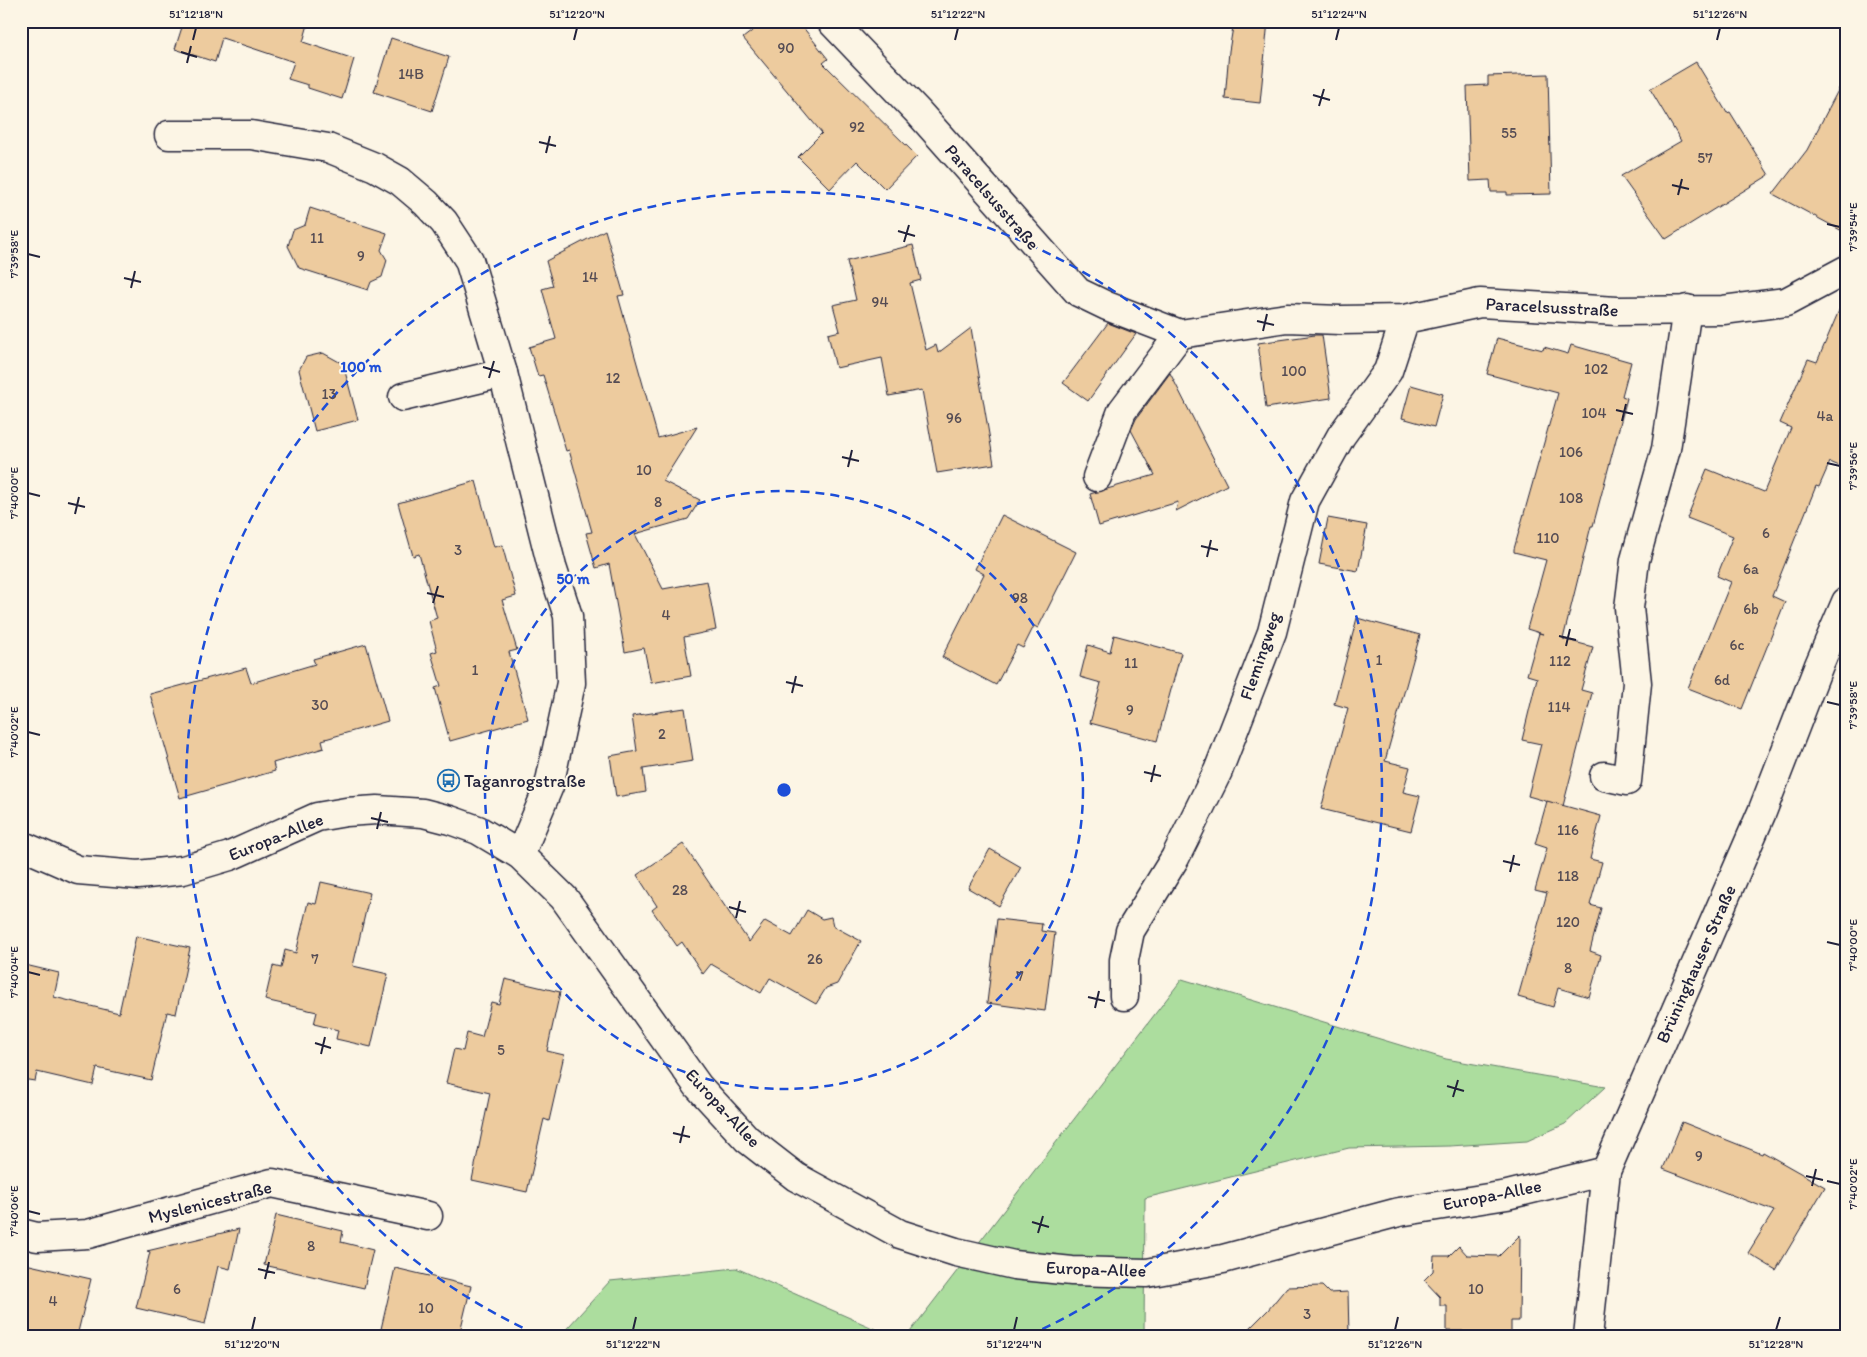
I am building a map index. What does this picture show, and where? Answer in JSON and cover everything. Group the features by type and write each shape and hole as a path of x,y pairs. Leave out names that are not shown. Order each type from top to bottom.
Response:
{"street":[{"name":"Paracelsusstraße","path":"831,21 919,114 1078,292 1107,306 1180,334 1287,318 1340,320 1405,319 1480,303 1617,311 1723,310 1786,302 1846,270"},
{"path":"169,135 251,135 328,148 400,181 426,203 444,222 469,260 502,373 552,567 568,616 571,683 549,786 520,855"},
{"path":"1604,776 1627,781 1637,684 1629,608 1635,560 1666,449 1687,309"},
{"name":"Flemingweg","path":"1124,996 1124,960 1130,931 1175,858 1218,771 1272,632 1305,501 1341,436 1388,370 1405,319"},
{"path":"1097,477 1122,411 1180,334"},
{"path":"403,397 502,373"},
{"name":"Brüninghauser Straße","path":"1588,1336 1606,1171 1762,812 1819,664 1846,602"},
{"name":"Europa-Allee","path":"21,845 78,870 138,875 183,870 230,856 317,818 346,812 377,810 423,812 478,830 520,855 564,898 698,1086 747,1139 796,1176 848,1207 900,1234 956,1252 1014,1265 1072,1271 1147,1273 1223,1259 1399,1212 1507,1195 1606,1171"},
{"name":"Myslenicestraße","path":"21,1233 37,1237 88,1234 272,1183 428,1216"}],"green space":[{"path":"1182,979 1446,1059 1605,1087 1565,1124 1527,1141 1450,1146 1349,1148 1145,1198 1144,1336 907,1336"},
{"path":"736,1268 891,1336 560,1336 610,1281"}],"building":[{"path":"184,21 309,21 303,42 354,59 342,99 288,79 294,62 222,38 215,62 175,49"},
{"path":"765,21 798,21 828,59 823,63 917,156 885,189 857,161 830,189 798,157 822,133 743,38"},
{"path":"1234,21 1268,21 1260,103 1225,99 1229,51"},
{"path":"391,38 449,57 432,111 374,92"},
{"path":"1696,62 1727,113 1730,112 1769,175 1666,239 1621,176 1681,141 1650,89"},
{"path":"1548,74 1551,194 1507,195 1507,192 1491,192 1490,180 1470,181 1467,86 1488,85 1488,76"},
{"path":"1846,75 1846,233 1773,194 1807,150"},
{"path":"310,208 387,233 381,250 387,260 382,277 371,282 368,290 299,268 288,246 293,230 305,225"},
{"path":"605,230 624,295 618,296 658,438 697,427 663,481 700,500 688,519 635,534 663,589 707,581 716,630 684,637 691,676 651,683 644,648 625,652 609,564 596,568 586,533 592,532 569,450 566,451 543,375 538,376 529,347 556,339 542,289 553,286 546,261"},
{"path":"913,245 921,280 910,283 926,350 936,345 938,353 971,328 994,464 937,473 922,390 889,396 882,358 836,368 828,334 840,331 833,305 856,300 847,261"},
{"path":"1846,294 1846,469 1830,462 1819,487 1816,486 1772,596 1785,602 1742,709 1688,688 1731,582 1717,576 1733,536 1687,518 1707,469 1764,492 1791,428 1780,423 1808,359 1817,362"},
{"path":"1108,323 1136,334 1088,401 1063,383"},
{"path":"1322,335 1331,398 1266,408 1258,343"},
{"path":"1497,338 1543,350 1544,347 1568,354 1571,345 1631,362 1622,396 1627,398 1593,526 1591,526 1563,639 1593,647 1581,690 1592,693 1563,806 1528,796 1541,744 1522,740 1537,678 1527,675 1539,633 1543,634 1527,629 1546,560 1514,552 1558,393 1487,374"},
{"path":"323,353 343,364 358,420 315,431 299,370 306,357"},
{"path":"1170,373 1227,485 1176,511 1178,502 1099,526 1090,494 1155,475 1131,430 1136,419"},
{"path":"1411,385 1443,394 1434,427 1402,418"},
{"path":"476,481 494,547 502,545 516,596 502,600 517,650 509,652 528,719 450,741 435,688 441,686 431,653 437,651 429,621 437,618 419,554 413,556 398,503"},
{"path":"1002,515 1076,552 1038,628 1034,626 1023,648 1017,645 996,685 942,657 984,574 975,569"},
{"path":"1328,518 1367,525 1358,571 1319,564"},
{"path":"1357,618 1420,635 1385,761 1410,767 1403,792 1420,796 1411,831 1321,809 1348,708 1334,704"},
{"path":"1114,635 1181,653 1157,741 1090,723 1101,683 1080,677 1088,645 1110,652"},
{"path":"366,644 388,721 322,740 324,748 273,763 275,771 180,798 150,694 246,668 251,683 315,664 313,659"},
{"path":"685,708 693,761 643,769 646,792 616,797 610,756 637,751 632,716"},
{"path":"1547,801 1601,816 1590,859 1602,862 1590,905 1601,908 1590,951 1601,955 1589,997 1558,988 1553,1007 1518,997 1547,893 1535,890 1547,848 1535,844"},
{"path":"683,844 749,942 765,921 792,936 807,910 822,919 831,917 833,926 861,941 837,984 826,988 816,1004 770,978 761,993 711,964 703,974 682,942 677,946 652,910 657,906 637,875"},
{"path":"990,849 1021,867 999,906 968,888"},
{"path":"321,882 370,893 353,966 388,974 371,1047 336,1039 338,1030 314,1024 317,1012 265,1000 273,966 281,968 285,950 296,953 308,902 316,904"},
{"path":"997,919 1042,924 1041,931 1055,933 1045,1011 987,1003"},
{"path":"136,936 190,948 176,1014 167,1012 151,1080 97,1068 93,1085 37,1072 35,1081 21,1079 21,964 59,973 54,997 119,1013"},
{"path":"505,979 560,992 547,1051 564,1055 549,1121 544,1119 527,1192 472,1180 490,1093 446,1083 454,1049 463,1051 467,1033 482,1037 491,1002 499,1004"},
{"path":"1682,1122 1762,1154 1763,1152 1825,1187 1776,1270 1748,1253 1774,1211 1663,1169"},
{"path":"276,1215 343,1231 341,1242 373,1250 364,1288 264,1265"},
{"path":"239,1229 230,1269 218,1266 205,1324 136,1308 150,1252 147,1251"},
{"path":"1520,1235 1519,1321 1511,1321 1511,1335 1463,1336 1463,1331 1447,1331 1447,1306 1440,1306 1440,1297 1424,1280 1433,1271 1434,1256 1449,1256 1459,1246 1467,1255 1499,1256"},
{"path":"21,1263 91,1279 77,1336 21,1336"},
{"path":"395,1268 471,1286 459,1336 409,1336 381,1329"},
{"path":"1322,1286 1329,1293 1348,1292 1349,1336 1242,1336 1268,1310 1287,1287"}],"place":[{"name":"Taganrogstraße","path":"448,781"}]}
